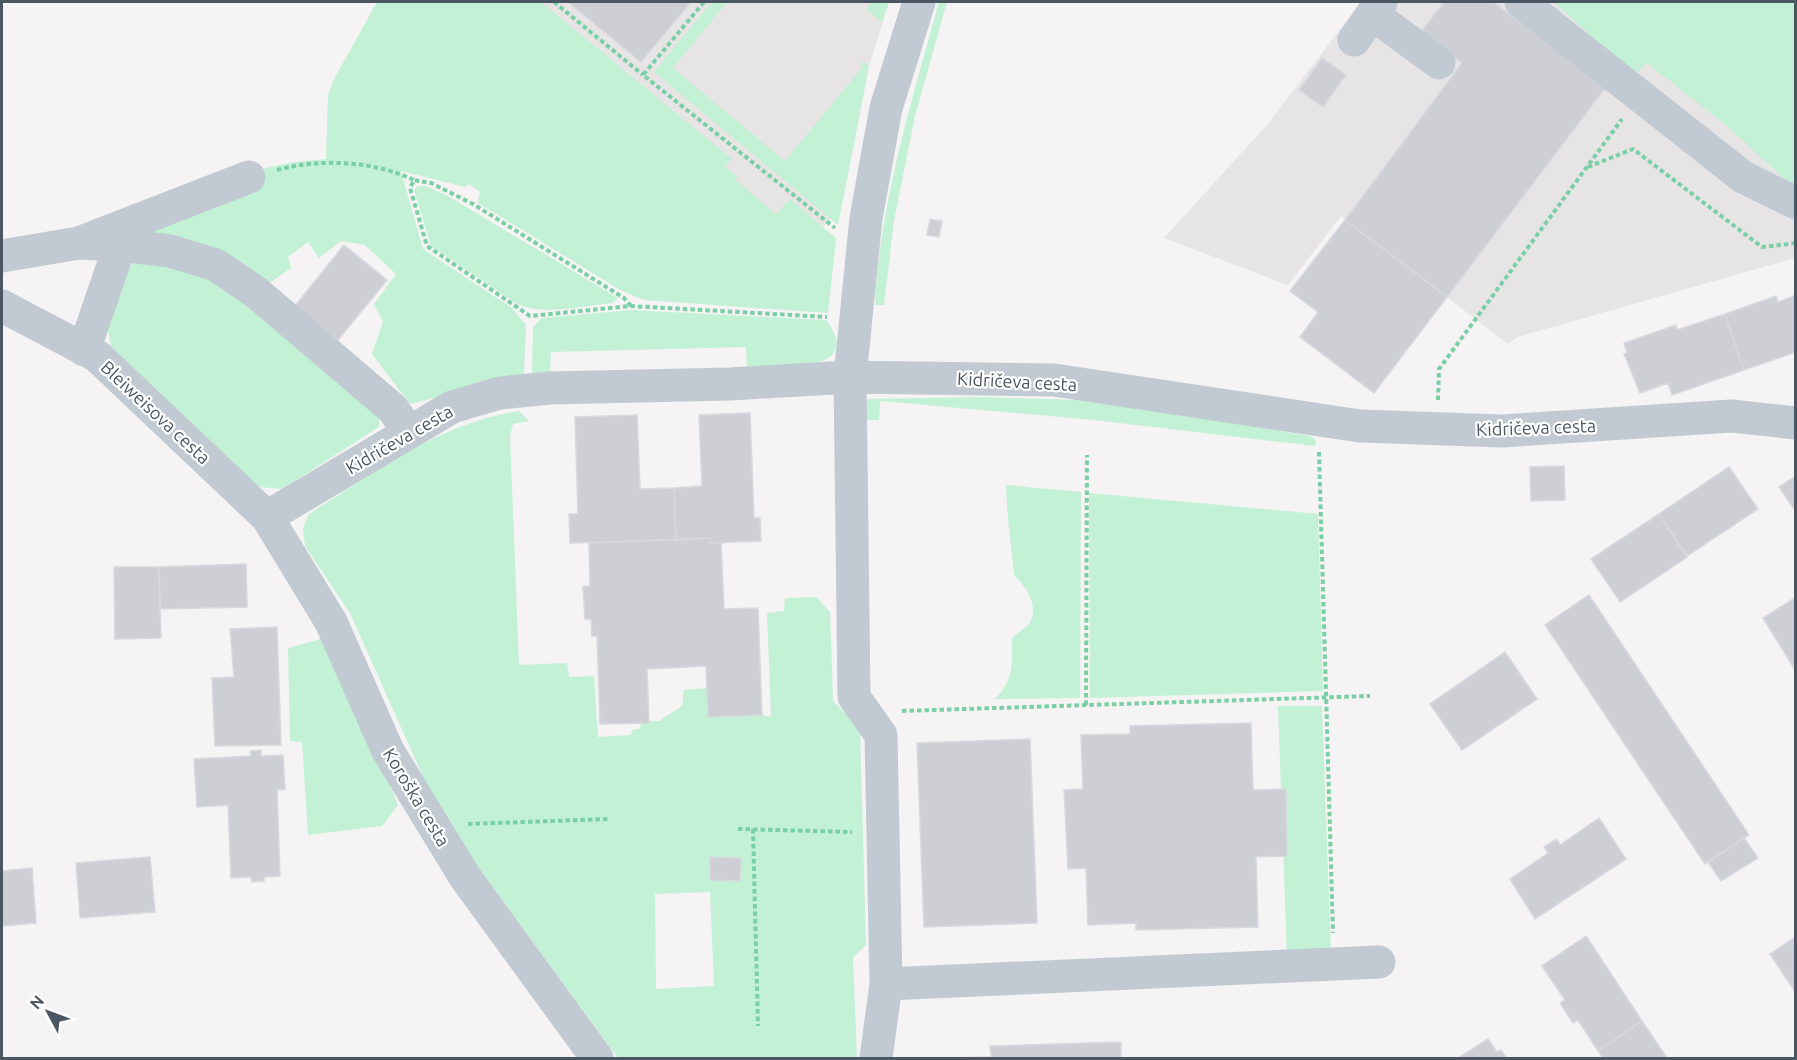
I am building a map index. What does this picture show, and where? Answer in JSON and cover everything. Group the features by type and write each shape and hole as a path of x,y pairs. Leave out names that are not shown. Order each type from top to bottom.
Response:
{"street":[{"path":"876,1059 886,984 881,735 854,697 850,377 866,218 886,108 919,2"},
{"path":"1521,2 1743,177 1796,203"},
{"path":"1369,18 1438,63"},
{"path":"2,256 79,243 249,177"},
{"path":"79,243 170,251 216,265 257,293 393,409 408,431"},
{"path":"84,350 120,245"},
{"name":"Bleiweisova cesta","path":"2,306 97,356 267,517"},
{"name":"Kidričeva cesta","path":"267,517 408,431 452,407 500,393 550,388 730,384 850,377 1054,380 1360,426 1502,431 1732,416 1796,423"},
{"name":"Koroška cesta","path":"267,517 331,622 388,751 465,877 597,1059"},
{"path":"886,984 1379,962"}],"path":[{"path":"554,2 843,235"},
{"path":"643,75 704,2"},
{"path":"1437,428 1439,369 1640,94"},
{"path":"1587,168 1633,149 1762,247 1796,243"},
{"path":"249,177 294,165 335,164 376,167 414,180 431,183 473,204 624,298 631,306"},
{"path":"414,180 410,188 426,246 530,316 631,306 834,317"},
{"path":"1319,452 1334,964"},
{"path":"1086,705 1087,455"},
{"path":"865,712 1370,696"},
{"path":"434,826 608,819"},
{"path":"738,829 884,833"},
{"path":"753,829 758,1026"}],"shaded area":[{"path":"381,2 889,2 869,66 842,205 789,268"},
{"path":"1361,2 1795,2 1795,258 1517,337 1508,344 1341,216 1288,285 1164,238 1267,125"}],"green space":[{"path":"377,2 541,2 732,159 725,166 737,177 735,180 776,214 790,199 836,238 828,313 644,300 622,291 478,203 480,192 469,184 465,187 401,171 423,249 512,308 526,325 524,375 410,404 372,354 383,322 374,304 396,274 365,245 341,241 319,258 308,242 288,257 291,268 261,289 150,241 147,223 226,177 294,162 326,159 328,95 334,79"},
{"path":"712,2 727,2 673,68 785,161 861,69 863,61 869,66 838,225 654,72"},
{"path":"871,2 889,2 882,22 866,9"},
{"path":"939,2 947,2 915,116 894,221 884,305 875,305 883,230 890,191 908,113"},
{"path":"1554,2 1795,2 1795,189 1727,126 1647,63 1637,73"},
{"path":"418,186 426,186 448,196 618,298 612,303 551,310 528,308 517,304 431,246 414,190"},
{"path":"135,258 226,279 379,417 379,427 282,489 260,487 246,478 112,351 107,326 121,268"},
{"path":"630,310 826,320 836,338 835,350 827,359 813,365 747,370 746,347 551,352 550,374 532,375 533,327 542,318"},
{"path":"980,397 1077,400 1174,413 1310,436 1316,440 1315,446 1094,420 880,401 879,420 868,420 864,412 869,399"},
{"path":"519,411 529,421 513,424 510,436 519,665 567,663 569,677 594,676 598,737 631,735 632,730 639,729 643,721 659,721 682,706 684,690 707,688 708,717 762,715 771,717 767,613 784,611 785,598 816,597 830,612 833,701 860,728 866,945 853,957 857,1058 618,1058 467,852 433,799 350,613 305,546 303,528 309,514 409,451 462,426","holes":["710,857 741,858 740,881 710,880","710,892 714,986 656,989 655,894"]},
{"path":"1006,485 1081,492 1080,698 995,699 1006,685 1011,671 1012,638 1029,624 1033,609 1027,590 1014,575"},
{"path":"1089,493 1318,514 1323,691 1090,698"},
{"path":"328,637 398,805 382,826 308,835 302,742 290,741 288,648"},
{"path":"1278,706 1322,706 1331,956 1287,956"}],"building":[{"path":"568,2 691,2 641,62"},
{"path":"1444,2 1493,2 1606,87 1447,297 1345,220 1462,63 1421,32"},
{"path":"1322,58 1346,75 1323,107 1299,90"},
{"path":"930,219 942,221 939,237 927,235"},
{"path":"1345,220 1447,297 1374,393 1300,337 1318,312 1290,291"},
{"path":"344,245 387,280 338,340 295,306"},
{"path":"1796,295 1796,352 1744,370 1725,314 1776,296 1778,302"},
{"path":"1725,314 1744,370 1672,395 1668,383 1640,393 1624,354 1627,353 1624,343 1676,325 1677,330"},
{"path":"750,413 754,518 760,518 761,541 710,543 710,538 676,540 674,488 702,486 699,415"},
{"path":"637,415 640,489 674,488 676,540 570,543 569,514 578,514 575,417"},
{"path":"1564,466 1565,500 1531,501 1530,467"},
{"path":"1729,467 1758,509 1687,556 1659,514"},
{"path":"1796,476 1796,512 1779,487"},
{"path":"1659,514 1687,557 1620,602 1591,559"},
{"path":"710,538 710,543 721,542 724,609 758,608 762,715 708,717 706,666 647,669 649,723 600,724 597,636 592,636 591,619 585,619 583,586 590,586 589,543"},
{"path":"246,564 247,607 160,609 159,567"},
{"path":"114,567 159,567 161,638 115,639"},
{"path":"1589,595 1749,835 1705,864 1545,625"},
{"path":"1796,597 1796,667 1794,668 1763,618"},
{"path":"277,627 281,745 215,746 212,678 234,677 230,629"},
{"path":"1505,652 1537,699 1462,750 1430,704"},
{"path":"1251,723 1253,790 1286,789 1287,856 1256,857 1258,927 1136,930 1136,923 1088,925 1086,868 1068,869 1064,790 1083,789 1081,735 1130,734 1130,726"},
{"path":"1030,739 1037,923 924,927 917,743"},
{"path":"261,750 261,756 283,755 285,789 277,790 280,876 264,877 264,881 252,882 251,877 231,878 228,805 197,807 194,759 251,756 250,751"},
{"path":"1599,818 1626,859 1535,919 1510,879 1548,853 1544,847 1557,839 1560,845"},
{"path":"1744,838 1758,858 1721,881 1708,862"},
{"path":"150,857 155,912 80,918 76,863"},
{"path":"710,857 741,858 740,881 710,880"},
{"path":"32,868 36,923 2,926 2,871"},
{"path":"1586,936 1642,1021 1598,1051 1578,1020 1573,1023 1560,1003 1565,1000 1542,966"},
{"path":"1796,937 1796,993 1770,954"},
{"path":"1642,1021 1667,1058 1603,1058 1598,1051"},
{"path":"1488,1039 1497,1052 1501,1050 1507,1058 1458,1058"},
{"path":"1121,1042 1121,1058 935,1058 991,1057 990,1046"}]}
